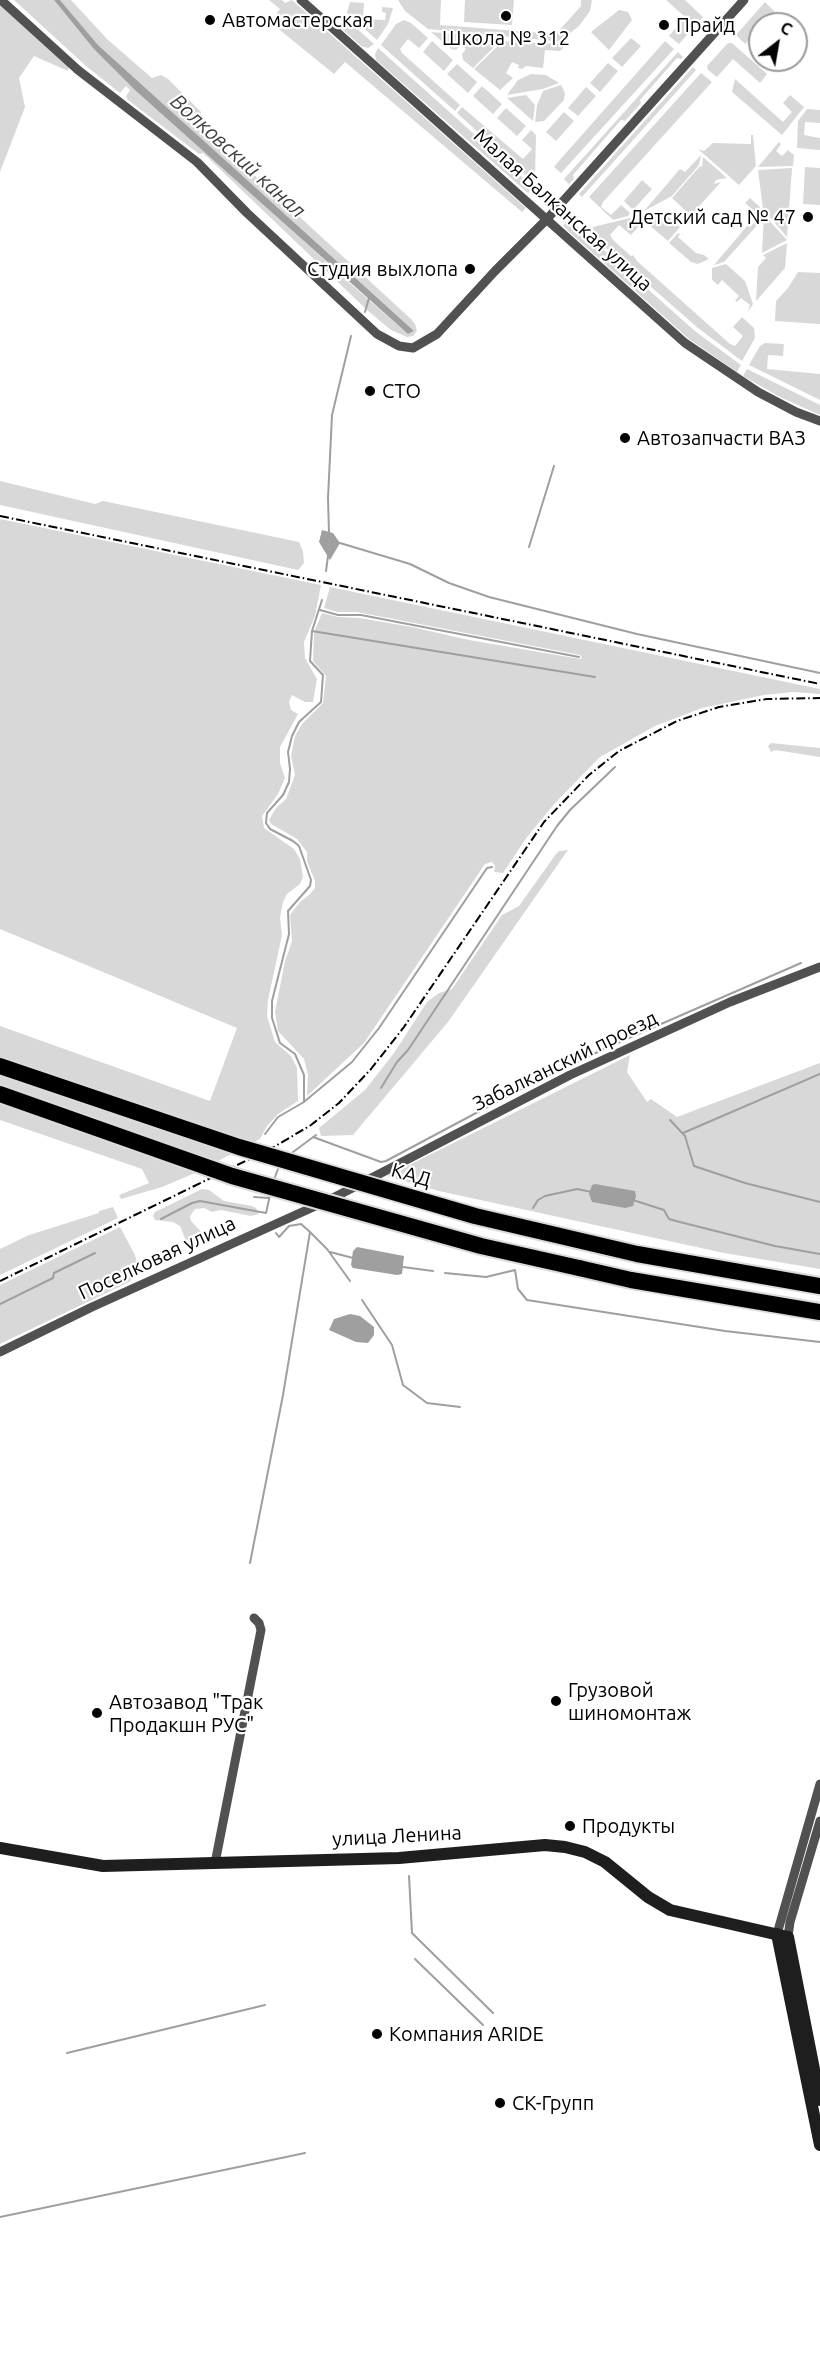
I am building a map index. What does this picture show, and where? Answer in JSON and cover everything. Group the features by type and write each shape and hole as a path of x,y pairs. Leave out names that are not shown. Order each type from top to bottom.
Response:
{"highway":[{"name":"КАД","path":"0,1066 239,1147 475,1216 637,1254 820,1286"},
{"path":"0,1094 232,1176 481,1246 631,1280 820,1312"}],"street":[{"path":"1,0 78,70 197,162 255,220 377,334 399,346 413,348 437,334 547,219 744,0"},
{"name":"Малая Балканская улица","path":"301,0 685,343 712,363 777,403 820,421"},
{"name":"Забалканский проезд","path":"330,1199 570,1075 730,1002 820,967"},
{"name":"Поселковая улица","path":"0,1352 92,1307 330,1199"},
{"path":"215,1863 261,1630 254,1618"},
{"path":"820,1784 782,1936 820,2145"},
{"path":"820,1821 790,1922 782,1936 820,2100"},
{"name":"улица Ленина","path":"0,1848 103,1866 399,1858 545,1845 565,1847 585,1852 605,1862 648,1897 670,1910 782,1936"}],"shaded area":[{"path":"14,0 54,0 93,48 353,286 408,334 414,331 98,45 60,0 71,0 107,39 152,78 161,75 168,79 201,112 200,125 227,150 224,154 227,159 242,164 411,319 417,331 413,336 407,337 391,330 367,310 203,153 199,154 128,100 126,96 130,90 126,86 120,93 86,66"},
{"path":"54,0 60,0 98,45 414,331 408,334 135,90 93,48"},
{"path":"269,0 282,0 285,3 292,0 526,208 522,212 345,62 334,74 270,22 280,9"},
{"path":"398,0 441,0 440,25 556,34 581,6 581,0 592,0 590,11 579,26 560,41 554,41 428,29 405,11"},
{"path":"465,0 514,0 512,25 464,22"},
{"path":"666,0 685,0 703,17 679,44 669,36 685,17"},
{"path":"350,2 364,3 363,19 385,20 386,13 382,12 382,7 393,8 388,24 377,40 347,13"},
{"path":"765,2 775,12 756,12"},
{"path":"0,5 69,66 68,71 34,56 19,78 25,107 0,172"},
{"path":"619,10 628,12 632,20 609,50 591,32"},
{"path":"344,17 374,44 368,48 361,46 341,28"},
{"path":"404,20 428,38 419,48 408,39 400,49 402,53 460,105 455,111 381,45 396,24"},
{"path":"748,21 748,41 745,44 736,35"},
{"path":"431,32 500,41 473,68 463,60 462,54 466,49 461,45 456,50 451,49"},
{"path":"631,38 641,46 622,67 612,58"},
{"path":"432,41 453,60 444,71 423,52"},
{"path":"503,41 560,44 569,42 560,51 545,50 543,68 526,66 522,69 512,62 506,73 513,78 500,90 474,69"},
{"path":"665,41 674,49 561,173 554,167"},
{"path":"728,43 732,43 748,57 748,72 767,74 760,83 733,59 717,77 708,70 707,66"},
{"path":"378,48 531,185 532,188 528,193 376,60 375,54"},
{"path":"678,52 683,57 677,58 625,121 621,120 573,175 574,179 569,184 564,179"},
{"path":"608,63 618,71 600,92 590,83"},
{"path":"457,64 477,82 468,93 447,74"},
{"path":"693,67 696,70 582,197 579,194"},
{"path":"701,73 712,82 603,202 601,207 611,215 621,205 630,213 628,216 613,220 589,197"},
{"path":"531,74 546,75 559,83 543,89 507,95 518,80"},
{"path":"735,79 783,122 792,112 783,103 790,95 804,107 782,135 732,92"},
{"path":"561,85 565,93 564,100 544,121 535,122 537,105 543,91"},
{"path":"482,86 502,104 493,114 473,96"},
{"path":"586,87 596,96 578,116 568,108"},
{"path":"526,95 535,105 533,121 507,98"},
{"path":"462,107 523,159 532,149 522,140 531,130 536,135 535,175 530,179 457,113"},
{"path":"506,108 526,126 517,136 497,118"},
{"path":"807,109 820,110 820,123 805,122 804,135 820,138 820,150 797,148 798,121"},
{"path":"564,112 574,121 556,141 546,132"},
{"path":"751,135 753,135 756,166 739,185 698,149 704,151 713,143 751,144"},
{"path":"779,142 781,144 776,151 782,156 788,150 794,155 793,166 758,167"},
{"path":"701,155 699,165 672,196 644,211 680,169 685,172"},
{"path":"703,157 727,178 716,180 714,184 721,182 693,213 690,211 688,213 672,198 700,166 702,167"},
{"path":"805,167 820,168 820,205 803,204"},
{"path":"792,168 787,237 763,209 758,170"},
{"path":"642,180 652,189 633,210 624,201"},
{"path":"750,198 760,207 761,221 724,262 714,265 747,226 750,227 760,216 745,203"},
{"path":"661,210 680,227 668,241 649,225"},
{"path":"764,215 787,240 762,253"},
{"path":"630,218 639,226 631,235 619,225 610,235 613,240 631,256 633,255 730,344 735,346 743,336 733,327 742,317 754,328 755,338 742,361 698,328 594,237 593,227"},
{"path":"569,219 696,332 741,365 737,372 689,339 568,231 563,225"},
{"path":"678,233 680,234 678,237 696,253 709,259 698,264 691,262 669,243"},
{"path":"787,243 785,268 756,301 758,267 766,258 763,255"},
{"path":"726,264 745,281 753,304 748,312 750,305 741,298 735,301 739,296 722,280 718,285 712,280 712,268"},
{"path":"798,272 820,273 820,324 775,321 776,301"},
{"path":"765,343 784,344 783,356 768,355 767,369 820,374 820,400 749,365 760,346"},
{"path":"747,369 820,405 820,415 780,397 743,376"},
{"path":"0,481 95,504 103,501 299,542 303,551 304,563 298,570 0,505"},
{"path":"0,519 321,585 315,616 304,642 305,658 317,679 313,702 305,702 292,695 289,702 291,710 298,714 280,747 280,763 285,778 278,794 262,816 264,828 294,849 300,859 303,877 300,884 287,894 283,902 280,918 282,935 268,1000 267,1016 275,1042 291,1056 297,1068 298,1101 278,1114 267,1126 260,1139 195,1173 162,1187 121,1199 119,1195 149,1183 142,1169 0,1120 0,1026 210,1101 237,1028 0,929"},
{"path":"322,530 333,533 340,543 330,560 319,542"},
{"path":"330,587 820,689 820,694 793,692 764,695 702,708 655,726 600,757 555,803 527,837 503,873 494,872 495,866 492,862 485,864 364,1043 307,1096 308,1075 304,1059 278,1031 275,1012 285,961 292,941 290,915 315,888 315,881 307,861 307,852 297,839 271,824 269,820 276,808 286,799 295,775 291,756 295,736 302,724 323,703 326,676 313,661 314,632 322,613 582,658 580,655 357,612 337,612 324,608"},
{"path":"771,743 820,748 820,757 775,750 771,752 768,746"},
{"path":"568,850 448,1022 353,1135 321,1136 319,1128 365,1090 394,1053 427,1002 439,993 452,989 502,915 519,906 559,851"},
{"path":"630,1055 627,1072 647,1102 651,1099 677,1117 820,1063 820,1269 724,1253 439,1191 387,1176"},
{"path":"592,1185 635,1191 633,1206 625,1208 592,1202 589,1194"},
{"path":"202,1189 209,1190 224,1201 252,1206 259,1214 251,1216 221,1210 212,1212 204,1208 195,1209 190,1216 191,1221 207,1238 201,1245 188,1246 180,1226 173,1222 155,1220 153,1216 155,1212"},
{"path":"113,1207 118,1218 0,1275 0,1249 29,1235"},
{"path":"120,1227 135,1255 138,1268 135,1276 129,1282 0,1344 0,1285"},
{"path":"357,1247 404,1256 402,1274 353,1268 351,1265 353,1251"},
{"path":"350,1314 360,1316 374,1327 374,1335 368,1343 356,1342 329,1330 334,1319"}],"waterway":[{"path":"365,312 369,298"},
{"path":"329,533 328,498 332,415 351,336"},
{"path":"529,547 554,466"},
{"path":"340,543 410,564 449,583 489,597 637,634 820,673"},
{"path":"326,571 328,556"},
{"path":"265,1134 278,1117 304,1102 304,1075 295,1054 280,1043 272,1018 272,1001 289,934 288,911 310,886 311,880 299,846 270,829 266,823 267,813 283,795 289,782 288,752 292,736 299,722 321,702 323,675 310,661 312,631 322,600"},
{"path":"320,610 338,615 361,615 579,657"},
{"path":"312,631 595,677"},
{"path":"381,1088 557,826 570,810 615,767"},
{"path":"305,1101 352,1062 379,1028 487,868 492,867"},
{"path":"313,1137 381,1162 386,1161 523,1088 606,1048 801,963"},
{"path":"683,1133 820,1074"},
{"path":"670,1120 685,1136 694,1166 745,1183 820,1202"},
{"path":"289,1155 316,1135"},
{"path":"274,1180 279,1166"},
{"path":"533,1208 538,1200 545,1196 577,1189 592,1192"},
{"path":"161,1219 200,1201 266,1213 270,1195"},
{"path":"254,1197 269,1198"},
{"path":"633,1200 664,1210 669,1219 775,1246 820,1254"},
{"path":"276,1233 279,1237 289,1226 301,1224 310,1232"},
{"path":"250,1563 283,1395 310,1232 327,1249 350,1281"},
{"path":"330,1252 353,1258"},
{"path":"0,1304 53,1278 54,1273 95,1253"},
{"path":"403,1267 433,1271"},
{"path":"445,1273 486,1277 515,1270 518,1289 527,1300 725,1331 820,1342"},
{"path":"362,1300 392,1345 403,1385 427,1403 460,1407"},
{"path":"409,1876 412,1933 493,2013"},
{"path":"415,1959 483,2025"},
{"path":"67,2053 265,2005"},
{"path":"0,2217 305,2153"}],"railway":[{"path":"0,516 820,684"},
{"path":"0,1281 274,1147 311,1125 339,1103 371,1069 404,1027 544,822 589,775 619,751 677,721 719,707 767,699 820,698"}],"place":[{"name":"Школа № 312","path":"506,16"},
{"name":"Автомастерская","path":"210,20"},
{"name":"Прайд","path":"664,25"},
{"name":"Детский сад № 47","path":"808,217"},
{"name":"Студия выхлопа","path":"470,269"},
{"name":"СТО","path":"370,391"},
{"name":"Автозапчасти ВАЗ","path":"625,438"},
{"name":"Грузовой шиномонтаж","path":"556,1701"},
{"name":"Автозавод \"Трак Продакшн РУС\"","path":"97,1713"},
{"name":"Продукты","path":"570,1826"},
{"name":"Компания ARIDE","path":"377,2034"},
{"name":"СК-Групп","path":"500,2103"}],"water label":[{"name":"Волковский канал","path":"238,156"}]}
